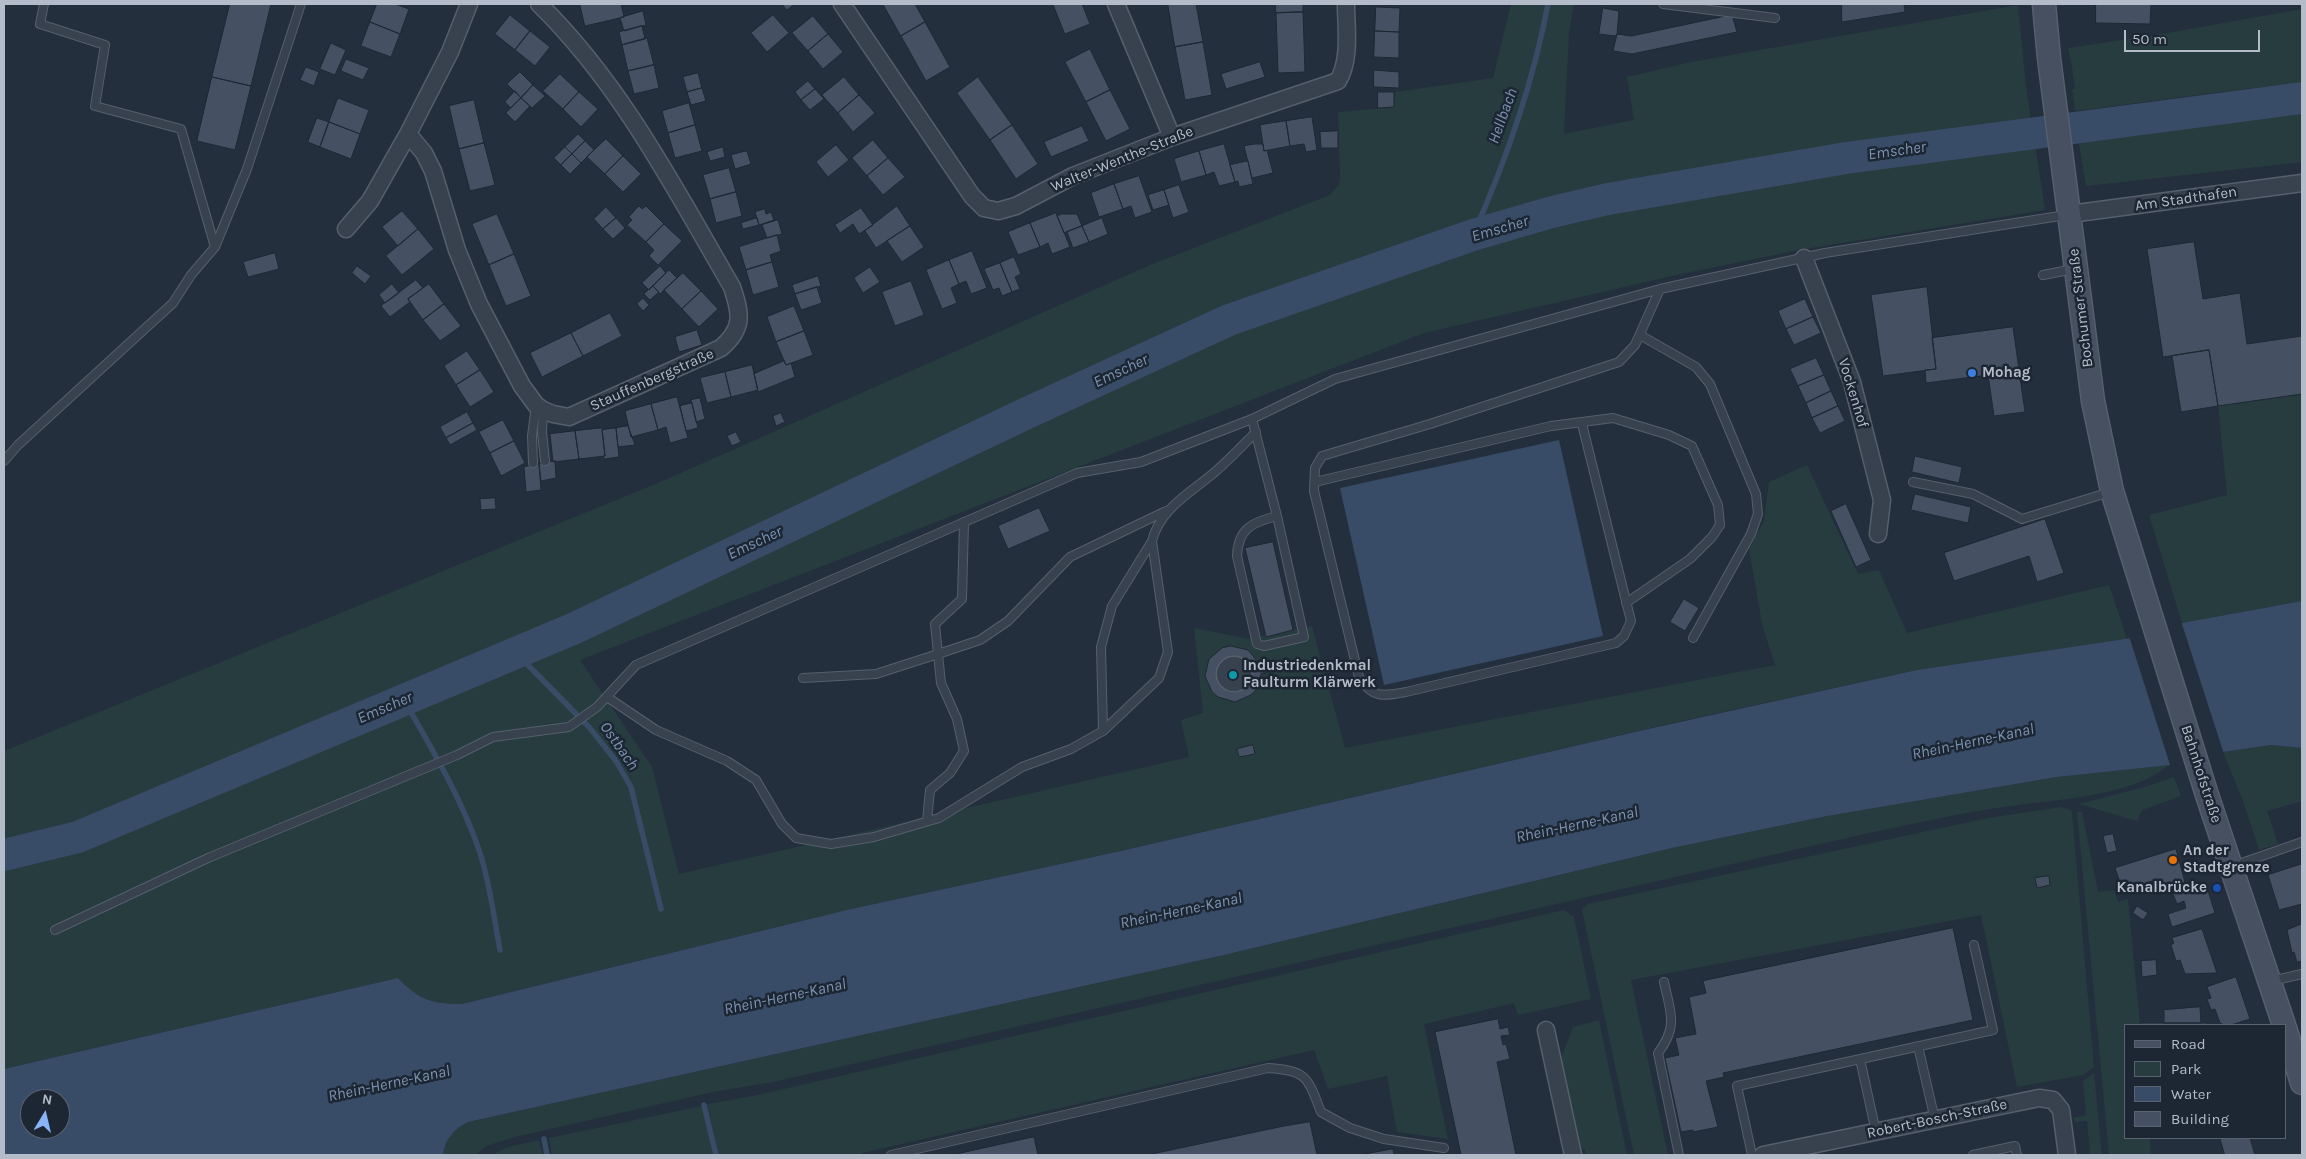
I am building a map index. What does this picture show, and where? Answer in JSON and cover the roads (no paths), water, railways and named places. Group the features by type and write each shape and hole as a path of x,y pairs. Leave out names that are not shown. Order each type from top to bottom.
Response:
{"main road":[{"name":"Bochumer Straße","path":"2044,4 2093,401 2112,491 2148,607"},
{"name":"Bahnhofstraße","path":"2148,607 2283,1024"},
{"name":"Bahnhofstraße","path":"2286,1032 2302,1083"}],"street":[{"path":"346,229 370,201 408,134 450,52 469,4"},
{"name":"Stauffenbergstraße","path":"539,4 575,42 601,76 655,156 732,287 738,304 739,322 734,337 721,348 569,417 553,414 540,407"},
{"name":"Walter-Wenthe-Straße","path":"842,4 961,180 984,208 998,211 1016,206 1073,176 1172,137 1338,81 1343,72 1345,60 1346,4"},
{"path":"1116,4 1172,137"},
{"path":"408,134 424,153 433,171 457,250 479,304 522,386 540,407"},
{"name":"Am Stadthafen","path":"2070,214 2302,183"},
{"name":"Vockenhof","path":"1804,258 1852,382 1882,500 1878,534"},
{"path":"1546,1030 1573,1155"},
{"name":"Robert-Bosch-Straße","path":"1763,1155 1790,1153 1876,1132 2039,1098 2053,1100 2061,1110 2067,1155"}],"lane":[{"path":"44,4 40,24 105,46 96,106 180,129 215,247"},
{"path":"4,461 25,439 173,303 191,275 215,247 247,169 301,4"},
{"path":"1663,4 1775,18"},
{"path":"54,930 208,858 457,755 493,737 569,728 597,707 636,665 1077,474 1141,462 1252,419 1335,379 1660,289 1804,258 1922,236 2070,214"},
{"path":"2043,274 2076,269"},
{"path":"1582,424 1631,621 1624,636 1616,643 1383,696 1366,689 1359,677 1314,492 1315,468 1322,456 1430,424 1618,362 1634,345 1640,335 1660,289"},
{"path":"1640,335 1696,367 1710,384 1756,494 1758,514 1751,534 1693,638"},
{"path":"540,407 545,461"},
{"path":"533,463 532,436 540,407"},
{"path":"1315,482 1551,426 1582,424 1613,418 1648,427 1692,446 1718,505 1720,525 1712,537 1690,559 1626,603"},
{"path":"1252,419 1277,516 1304,637 1264,646 1257,644 1236,556 1237,545 1244,533 1256,521 1277,516"},
{"path":"804,678 876,674 980,640 1008,621 1070,557 1166,511 1218,469 1256,432"},
{"path":"1913,482 1973,494 2022,518 2112,491"},
{"path":"607,697 656,730 727,761 756,780 782,824 796,838 831,844 874,837 939,818 1022,767 1071,749 1103,731 1159,678 1168,652 1152,542 1154,530 1166,511"},
{"path":"927,821 930,790 950,773 964,751 957,719 941,683 935,624 962,599 964,522"},
{"path":"1103,731 1101,647 1112,606 1152,542"},
{"path":"2231,866 2302,842"},
{"path":"1752,1155 1737,1086 1993,1030 1974,944"},
{"path":"2269,981 2302,974"},
{"path":"1664,982 1672,1025 1667,1041 1658,1052 1679,1155"},
{"path":"1918,1046 1934,1120"},
{"path":"1860,1059 1876,1132"},
{"path":"890,1155 1268,1068 1294,1070 1310,1084 1321,1112 1350,1128 1384,1139 1444,1148"},
{"path":"1973,1155 2015,1146 2017,1155"}],"water":[{"path":"1559,440 1603,636 1384,685 1340,488"},
{"name":"Rhein-Herne-Kanal","path":"2302,601 2302,748 2271,745 2223,752 2170,765 2057,777 1827,816 1672,848 1224,955 468,1122 451,1135 443,1155 4,1155 4,1069 398,978 420,996 434,1002 462,1004 851,909 1121,851 1648,729 1917,670 2132,638 2182,623"}],"waterway":[{"name":"Hellbach","path":"1473,235 1497,179 1517,121 1535,63 1548,4"},
{"name":"Emscher","path":"4,855 78,837 575,628 1027,413 1229,320 1473,235 1552,212 1608,199 1846,158 2302,98"},
{"name":"Ostbach","path":"516,653 589,727 616,761 631,787 661,909"},
{"name":"Ostbach","path":"404,700 446,775 473,833 492,901 500,950"},
{"name":"Ostbach","path":"704,1105 716,1155"},
{"name":"Ostbach","path":"544,1139 547,1155"}],"place":[{"name":"Mohag","path":"1972,373"},
{"name":"Industriedenkmal Faulturm Klärwerk","path":"1233,675"},
{"name":"An der Stadtgrenze","path":"2173,860"},
{"name":"Kanalbrücke","path":"2217,888"}]}
